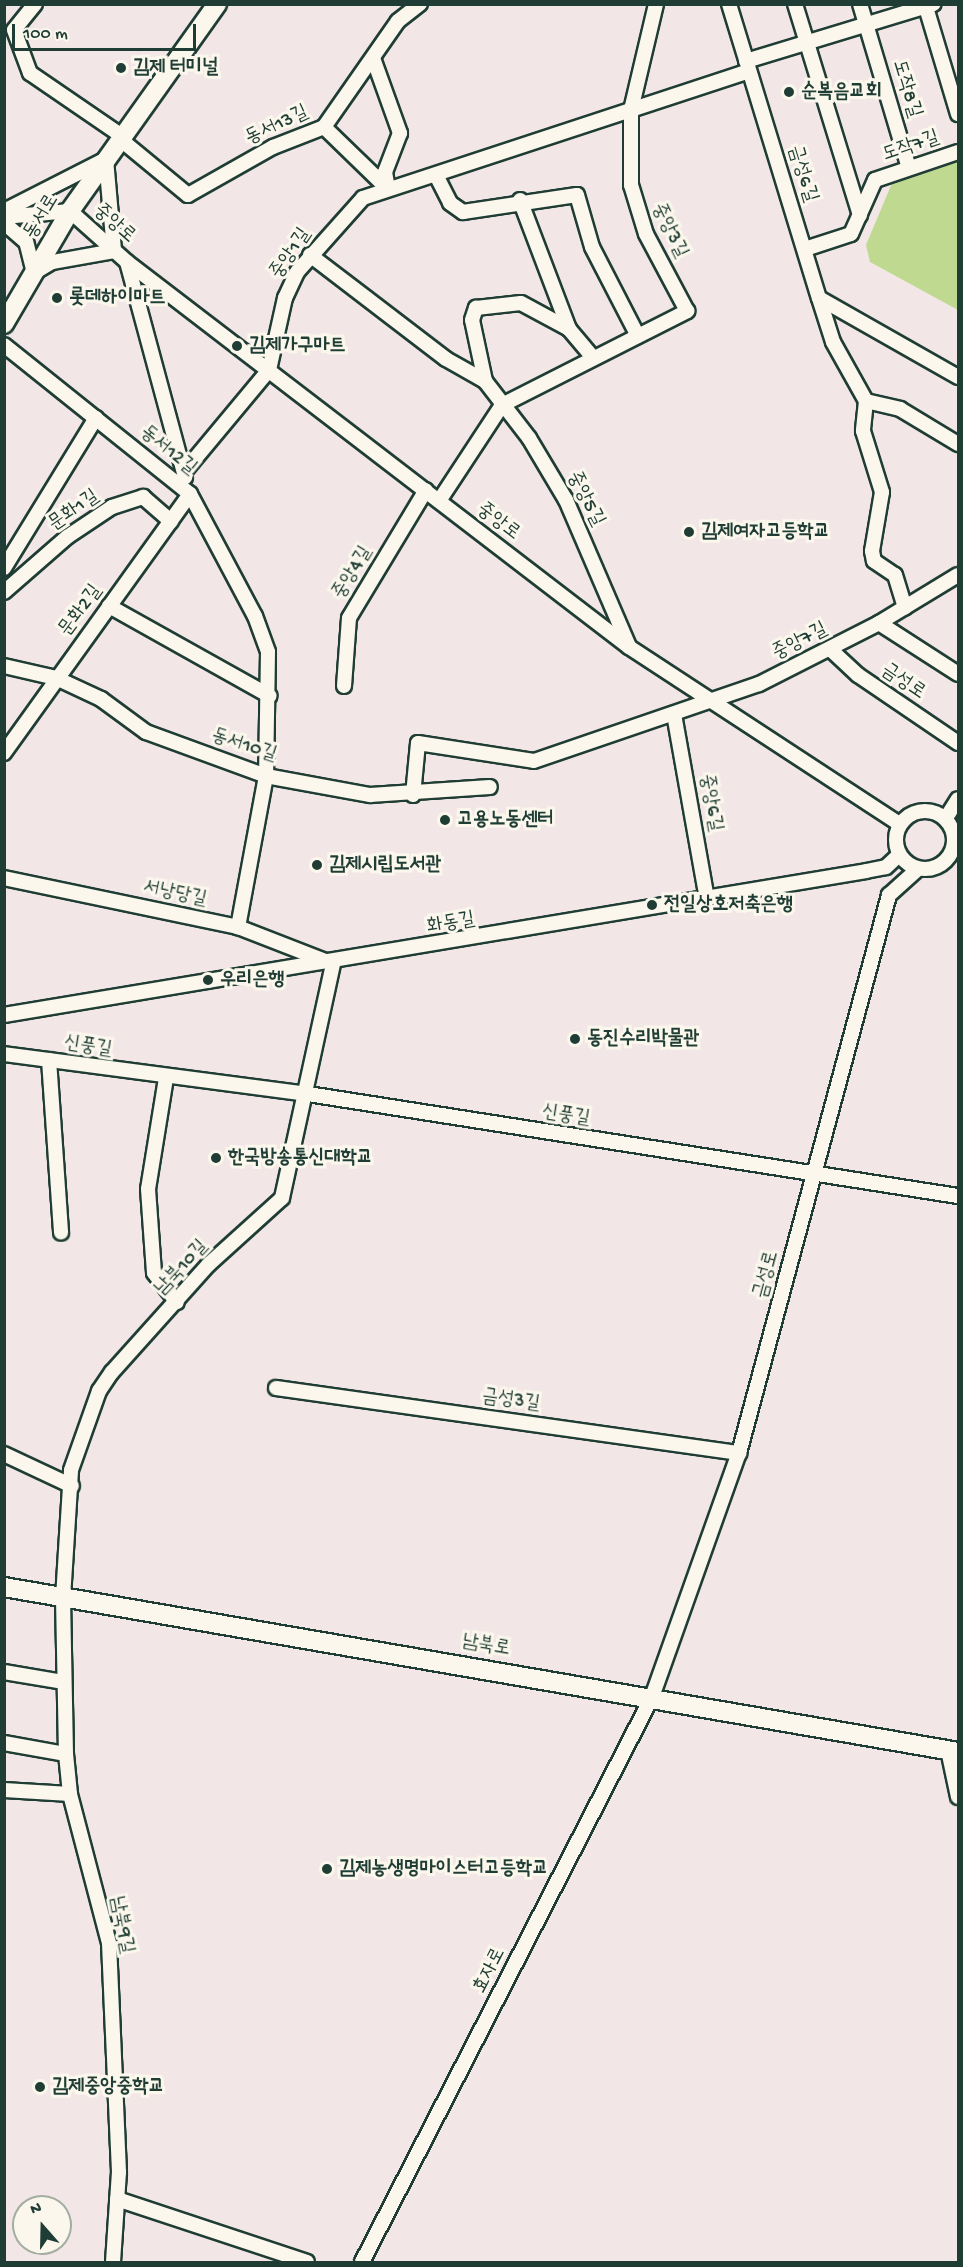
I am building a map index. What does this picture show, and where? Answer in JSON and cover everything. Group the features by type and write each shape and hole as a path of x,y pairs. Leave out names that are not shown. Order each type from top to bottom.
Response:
{"main road":[{"name":"동서로","path":"4,324 70,211 217,4"},
{"name":"남북로","path":"4,1587 652,1697 953,1751"}],"street":[{"path":"35,4 14,30 30,73 121,138"},
{"name":"동서13길","path":"121,138 188,195 273,147 324,127 398,21 420,4"},
{"path":"631,110 656,4"},
{"name":"금성6길","path":"729,4 833,342 866,401"},
{"path":"795,4 860,215"},
{"name":"도작8길","path":"860,4 909,168"},
{"path":"748,66 806,42 865,22 928,5 958,114"},
{"path":"373,58 400,133 385,172 388,189"},
{"name":"중앙1길","path":"268,370 285,298 310,255 363,198 631,110 748,66"},
{"name":"중앙3길","path":"439,501 502,405 687,311 635,207 627,146 631,110"},
{"path":"324,127 388,189"},
{"name":"도작7길","path":"805,249 851,234 875,180 958,152"},
{"path":"4,211 106,159 114,251 52,262 34,273 26,242 4,223"},
{"path":"436,175 450,203 464,212 520,200 577,195 592,247 638,336"},
{"path":"520,200 569,329 594,358"},
{"name":"중앙로","path":"4,218 70,211 128,262 629,647 900,824"},
{"name":"중앙5길","path":"310,255 446,359 485,381"},
{"name":"중앙로","path":"128,262 190,494"},
{"path":"819,298 958,376"},
{"name":"중앙5길","path":"569,329 521,303 476,308 472,320 485,381 566,500 629,647"},
{"name":"동서12길","path":"4,345 190,494 255,616 268,652 270,696 266,776 238,927"},
{"path":"184,472 268,370"},
{"path":"905,608 895,575 874,561 872,551 882,492 862,431 866,401 900,409 958,444"},
{"name":"문화1길","path":"4,567 96,418"},
{"name":"중앙4길","path":"344,686 349,618 426,490"},
{"name":"문화2길","path":"4,753 190,494"},
{"name":"문화1길","path":"4,592 67,537 112,507 143,497 171,521"},
{"name":"중앙7길","path":"707,700 759,684 830,650 958,575"},
{"path":"109,606 270,696"},
{"name":"금성로","path":"879,623 958,675"},
{"name":"금성로","path":"830,650 858,675 958,742"},
{"name":"동서10길","path":"4,666 56,678 101,699 146,732 266,776 370,795 413,795 490,787"},
{"path":"413,795 418,743 534,761 674,714 707,700"},
{"name":"중앙6길","path":"674,714 707,899"},
{"path":"946,819 958,799"},
{"path":"931,810 946,819 957,845 939,866 918,869 899,855 895,838 900,824 914,812 931,810"},
{"name":"화동길","path":"4,1015 333,964 886,867 899,855"},
{"name":"금성로","path":"652,1697 739,1453 889,895 918,869"},
{"name":"서낭당길","path":"4,878 238,927 333,964"},
{"name":"남북10길","path":"63,1598 72,1486 71,1470 99,1391 209,1264 282,1198 308,1094 333,964"},
{"name":"신풍길","path":"4,1054 166,1078 308,1094 813,1176 958,1196"},
{"path":"49,1060 61,1233"},
{"path":"166,1078 148,1189 154,1273 177,1302"},
{"name":"금성3길","path":"276,1388 739,1453"},
{"path":"4,1454 72,1486"},
{"name":"남북9길","path":"63,1598 66,1754 70,1794 109,1943 117,2199 113,2262"},
{"path":"4,1672 64,1682"},
{"name":"효자로","path":"362,2262 652,1697"},
{"path":"4,1743 66,1754"},
{"path":"953,1751 958,1797"},
{"path":"4,1790 70,1794"},
{"path":"117,2199 307,2262"}],"green space":[{"path":"958,160 958,310 870,262 866,245 892,183"}],"place":[{"name":"김제 터미널","path":"121,68"},
{"name":"순복음교회","path":"789,92"},
{"name":"롯데하이마트","path":"57,298"},
{"name":"김제가구마트","path":"237,346"},
{"name":"김제여자고등학교","path":"689,532"},
{"name":"고용노동센터","path":"445,820"},
{"name":"김제시립도서관","path":"317,865"},
{"name":"전일상호저축은행","path":"652,905"},
{"name":"우리은행","path":"208,980"},
{"name":"동진수리박물관","path":"575,1039"},
{"name":"한국방송통신대학교","path":"216,1158"},
{"name":"김제농생명마이스터고등학교","path":"327,1869"},
{"name":"김제중앙중학교","path":"40,2087"}]}
